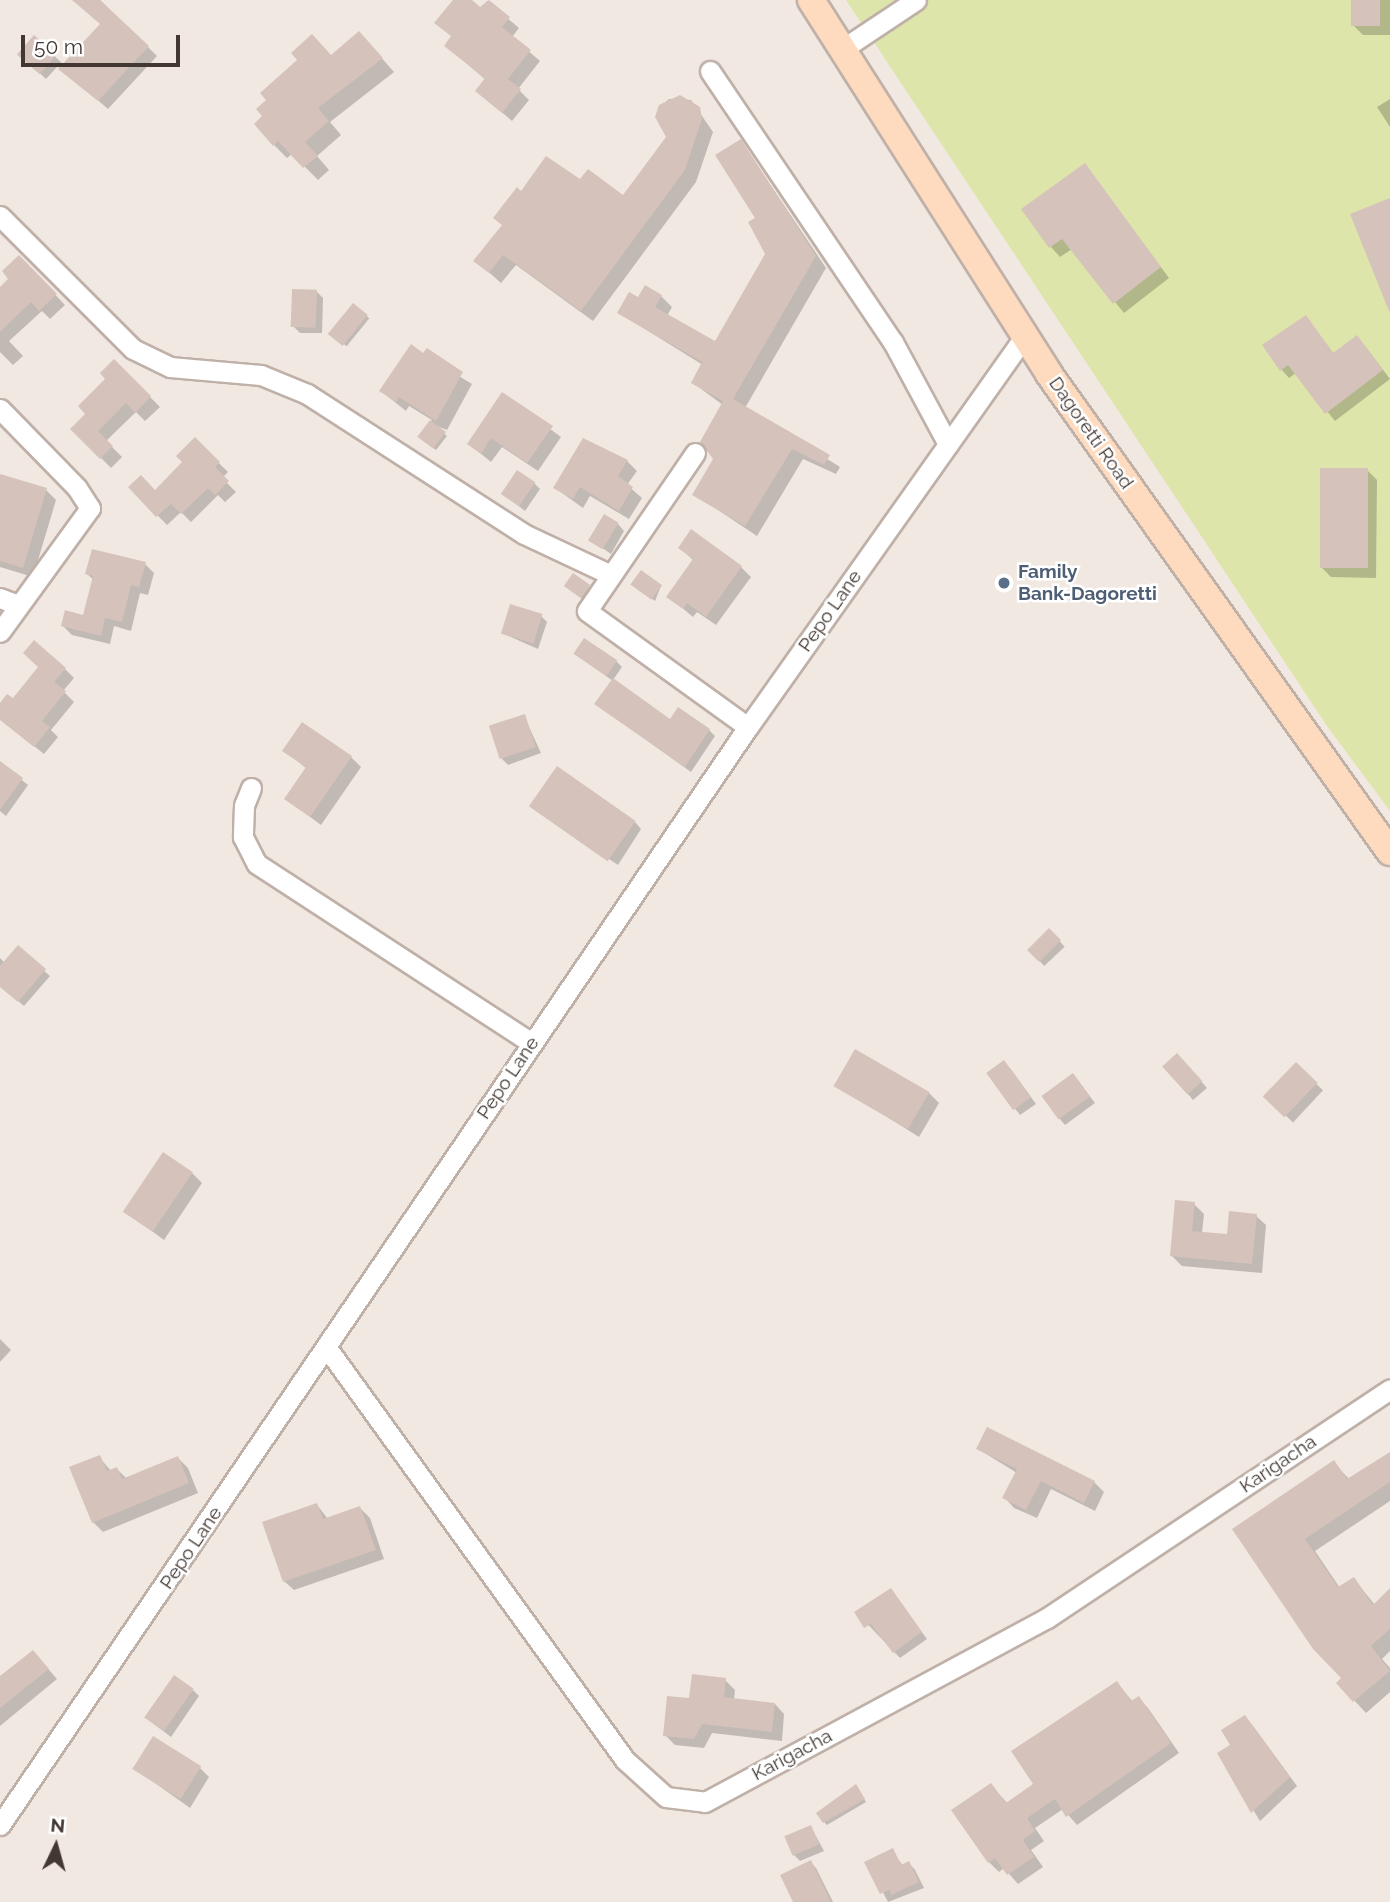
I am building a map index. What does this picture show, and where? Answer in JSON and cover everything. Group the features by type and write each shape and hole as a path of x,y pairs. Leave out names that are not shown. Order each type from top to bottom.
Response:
{"main road":[{"name":"Dagoretti Road","path":"811,0 1024,336 1390,852"}],"street":[{"path":"842,50 916,0"},
{"path":"710,71 893,342 948,444"},
{"path":"0,216 133,349 170,367 261,375 307,394 524,534 609,574"},
{"name":"Pepo Lane","path":"0,1825 748,727 1024,336"},
{"path":"0,409 77,488 90,508 9,601 0,632"},
{"path":"695,453 587,605 592,617 748,727"},
{"path":"251,788 244,805 243,837 257,864 532,1043"},
{"name":"Karigacha","path":"327,1348 625,1760 666,1797 705,1802 1047,1618 1390,1389"}],"green space":[{"path":"846,0 1390,0 1390,811 1327,726"}],"building":[{"path":"72,0 100,0 149,46 98,101 58,69 100,24"},
{"path":"453,0 472,0 480,7 489,0 510,17 502,27 531,50 508,79 521,89 502,113 475,91 485,78 444,46 451,36 434,23"},
{"path":"1351,0 1380,0 1380,26 1351,26"},
{"path":"359,31 383,58 318,108 329,121 305,142 318,156 303,168 278,141 273,146 254,124 262,116 256,109 266,100 260,93 297,60 291,53 312,34 331,55"},
{"path":"34,35 57,55 40,74 17,55"},
{"path":"680,95 700,107 702,119 685,170 581,311 503,255 489,273 473,261 502,225 493,218 517,187 521,191 546,156 580,179 588,169 623,195 666,137 655,117 659,105"},
{"path":"741,139 816,256 733,399 830,455 824,465 792,449 745,526 692,495 713,459 700,442 723,401 691,383 702,362 617,313 629,292 638,297 645,285 662,295 655,307 715,341 765,254 748,222 755,218 715,155"},
{"path":"1085,163 1161,267 1113,304 1062,239 1049,248 1021,209"},
{"path":"1390,198 1390,311 1389,311 1350,214"},
{"path":"19,255 57,294 39,311 31,302 0,332 0,287 8,279 2,271"},
{"path":"292,289 317,290 316,328 291,327"},
{"path":"353,303 368,315 343,346 328,334"},
{"path":"1306,315 1333,353 1357,335 1383,370 1325,414 1288,365 1280,371 1262,345"},
{"path":"411,344 423,353 427,348 463,372 436,421 399,397 396,402 379,391"},
{"path":"114,359 151,396 135,413 126,403 98,431 113,446 100,459 70,429 85,414 78,406 105,379 100,373"},
{"path":"502,392 553,426 527,463 491,438 481,454 467,444"},
{"path":"430,420 446,432 433,449 417,437"},
{"path":"195,437 220,462 215,467 229,481 215,495 208,488 181,514 171,504 156,517 128,487 141,475 155,490 182,462 176,456"},
{"path":"583,438 628,460 618,476 633,487 619,511 580,487 573,499 553,488"},
{"path":"1320,468 1368,468 1368,568 1320,568"},
{"path":"517,470 535,482 519,506 501,494"},
{"path":"0,474 47,488 23,568 0,561"},
{"path":"604,514 619,523 603,549 588,541"},
{"path":"691,529 742,566 706,617 687,603 683,609 666,597 693,559 678,548"},
{"path":"92,549 146,562 139,587 131,585 122,622 105,618 101,636 61,626 65,610 83,615 93,576 85,574"},
{"path":"641,570 662,585 651,600 630,585"},
{"path":"573,573 590,585 581,598 564,586"},
{"path":"510,604 543,614 533,644 501,634"},
{"path":"584,638 617,660 607,676 573,654"},
{"path":"34,640 66,668 54,682 66,691 42,721 50,727 34,747 0,720 0,703 7,694 13,698 38,667 23,653"},
{"path":"613,678 670,719 678,707 710,729 685,767 594,704"},
{"path":"525,714 536,747 500,759 489,726"},
{"path":"302,722 352,756 310,817 284,799 306,767 282,751"},
{"path":"0,761 23,778 0,810"},
{"path":"557,766 636,821 608,861 529,806"},
{"path":"1049,928 1061,940 1039,962 1027,950"},
{"path":"18,945 46,969 18,1002 0,987 0,966"},
{"path":"855,1049 929,1092 908,1129 834,1086"},
{"path":"1177,1053 1202,1081 1188,1095 1162,1066"},
{"path":"1004,1060 1031,1097 1013,1110 986,1073"},
{"path":"1296,1062 1318,1083 1284,1117 1263,1097"},
{"path":"1073,1073 1090,1096 1058,1119 1041,1096"},
{"path":"163,1152 193,1172 153,1232 123,1212"},
{"path":"1175,1200 1195,1202 1192,1231 1227,1234 1229,1211 1257,1214 1252,1264 1170,1256"},
{"path":"987,1427 1095,1481 1084,1503 1041,1481 1026,1510 1002,1498 1017,1469 976,1449"},
{"path":"1390,1452 1390,1482 1305,1539 1338,1587 1354,1577 1373,1605 1390,1588 1390,1629 1371,1646 1390,1671 1353,1702 1336,1683 1341,1678 1313,1649 1232,1529 1334,1460 1347,1479"},
{"path":"100,1455 107,1471 117,1467 122,1479 178,1456 189,1483 92,1523 69,1467"},
{"path":"317,1503 323,1519 360,1506 376,1550 283,1582 262,1522"},
{"path":"891,1588 922,1632 893,1653 871,1624 864,1628 854,1612"},
{"path":"33,1650 49,1669 0,1708 0,1676"},
{"path":"692,1674 726,1678 724,1697 775,1703 772,1732 702,1724 694,1739 663,1736 667,1696 689,1698"},
{"path":"174,1675 194,1689 164,1731 144,1718"},
{"path":"1117,1681 1131,1701 1139,1696 1171,1743 1066,1817 1055,1799 1027,1818 1035,1831 1023,1840 1034,1857 1007,1875 995,1858 988,1863 951,1810 991,1783 1006,1803 1033,1784 1011,1751"},
{"path":"1245,1715 1290,1777 1251,1813 1217,1753 1230,1745 1221,1730"},
{"path":"153,1736 201,1766 181,1799 132,1769"},
{"path":"856,1784 865,1799 823,1823 816,1813"},
{"path":"811,1825 819,1844 793,1856 784,1836"},
{"path":"893,1848 901,1865 909,1861 919,1882 891,1895 889,1890 880,1894 864,1862"},
{"path":"811,1860 831,1902 793,1902 780,1875"}],"place":[{"name":"Family Bank-Dagoretti","path":"1004,583"}]}
